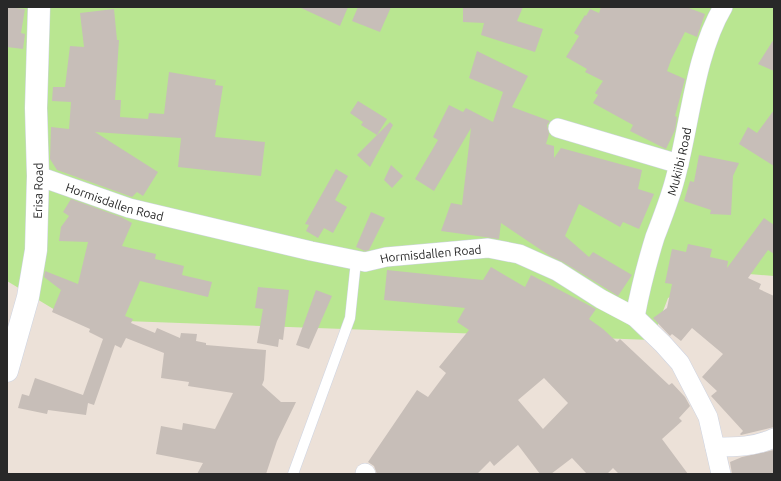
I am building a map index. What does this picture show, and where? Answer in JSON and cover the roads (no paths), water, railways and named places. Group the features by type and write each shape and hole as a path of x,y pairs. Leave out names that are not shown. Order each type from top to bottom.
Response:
{"street":[{"name":"Erisa Road","path":"7,372 28,297 36,250 38,176 36,108 39,7"},
{"name":"Mukiibi Road","path":"635,317 641,286 679,164 700,64 713,23 723,7"},
{"path":"558,128 679,164"},
{"name":"Hormisdallen Road","path":"38,176 129,208 356,261 365,262 386,257 488,248 519,254 557,270 602,299 635,317 680,363 708,417 720,474"},
{"path":"715,446 736,447 762,444 774,438"}],"lane":[{"path":"293,474 350,318 356,261"}]}
